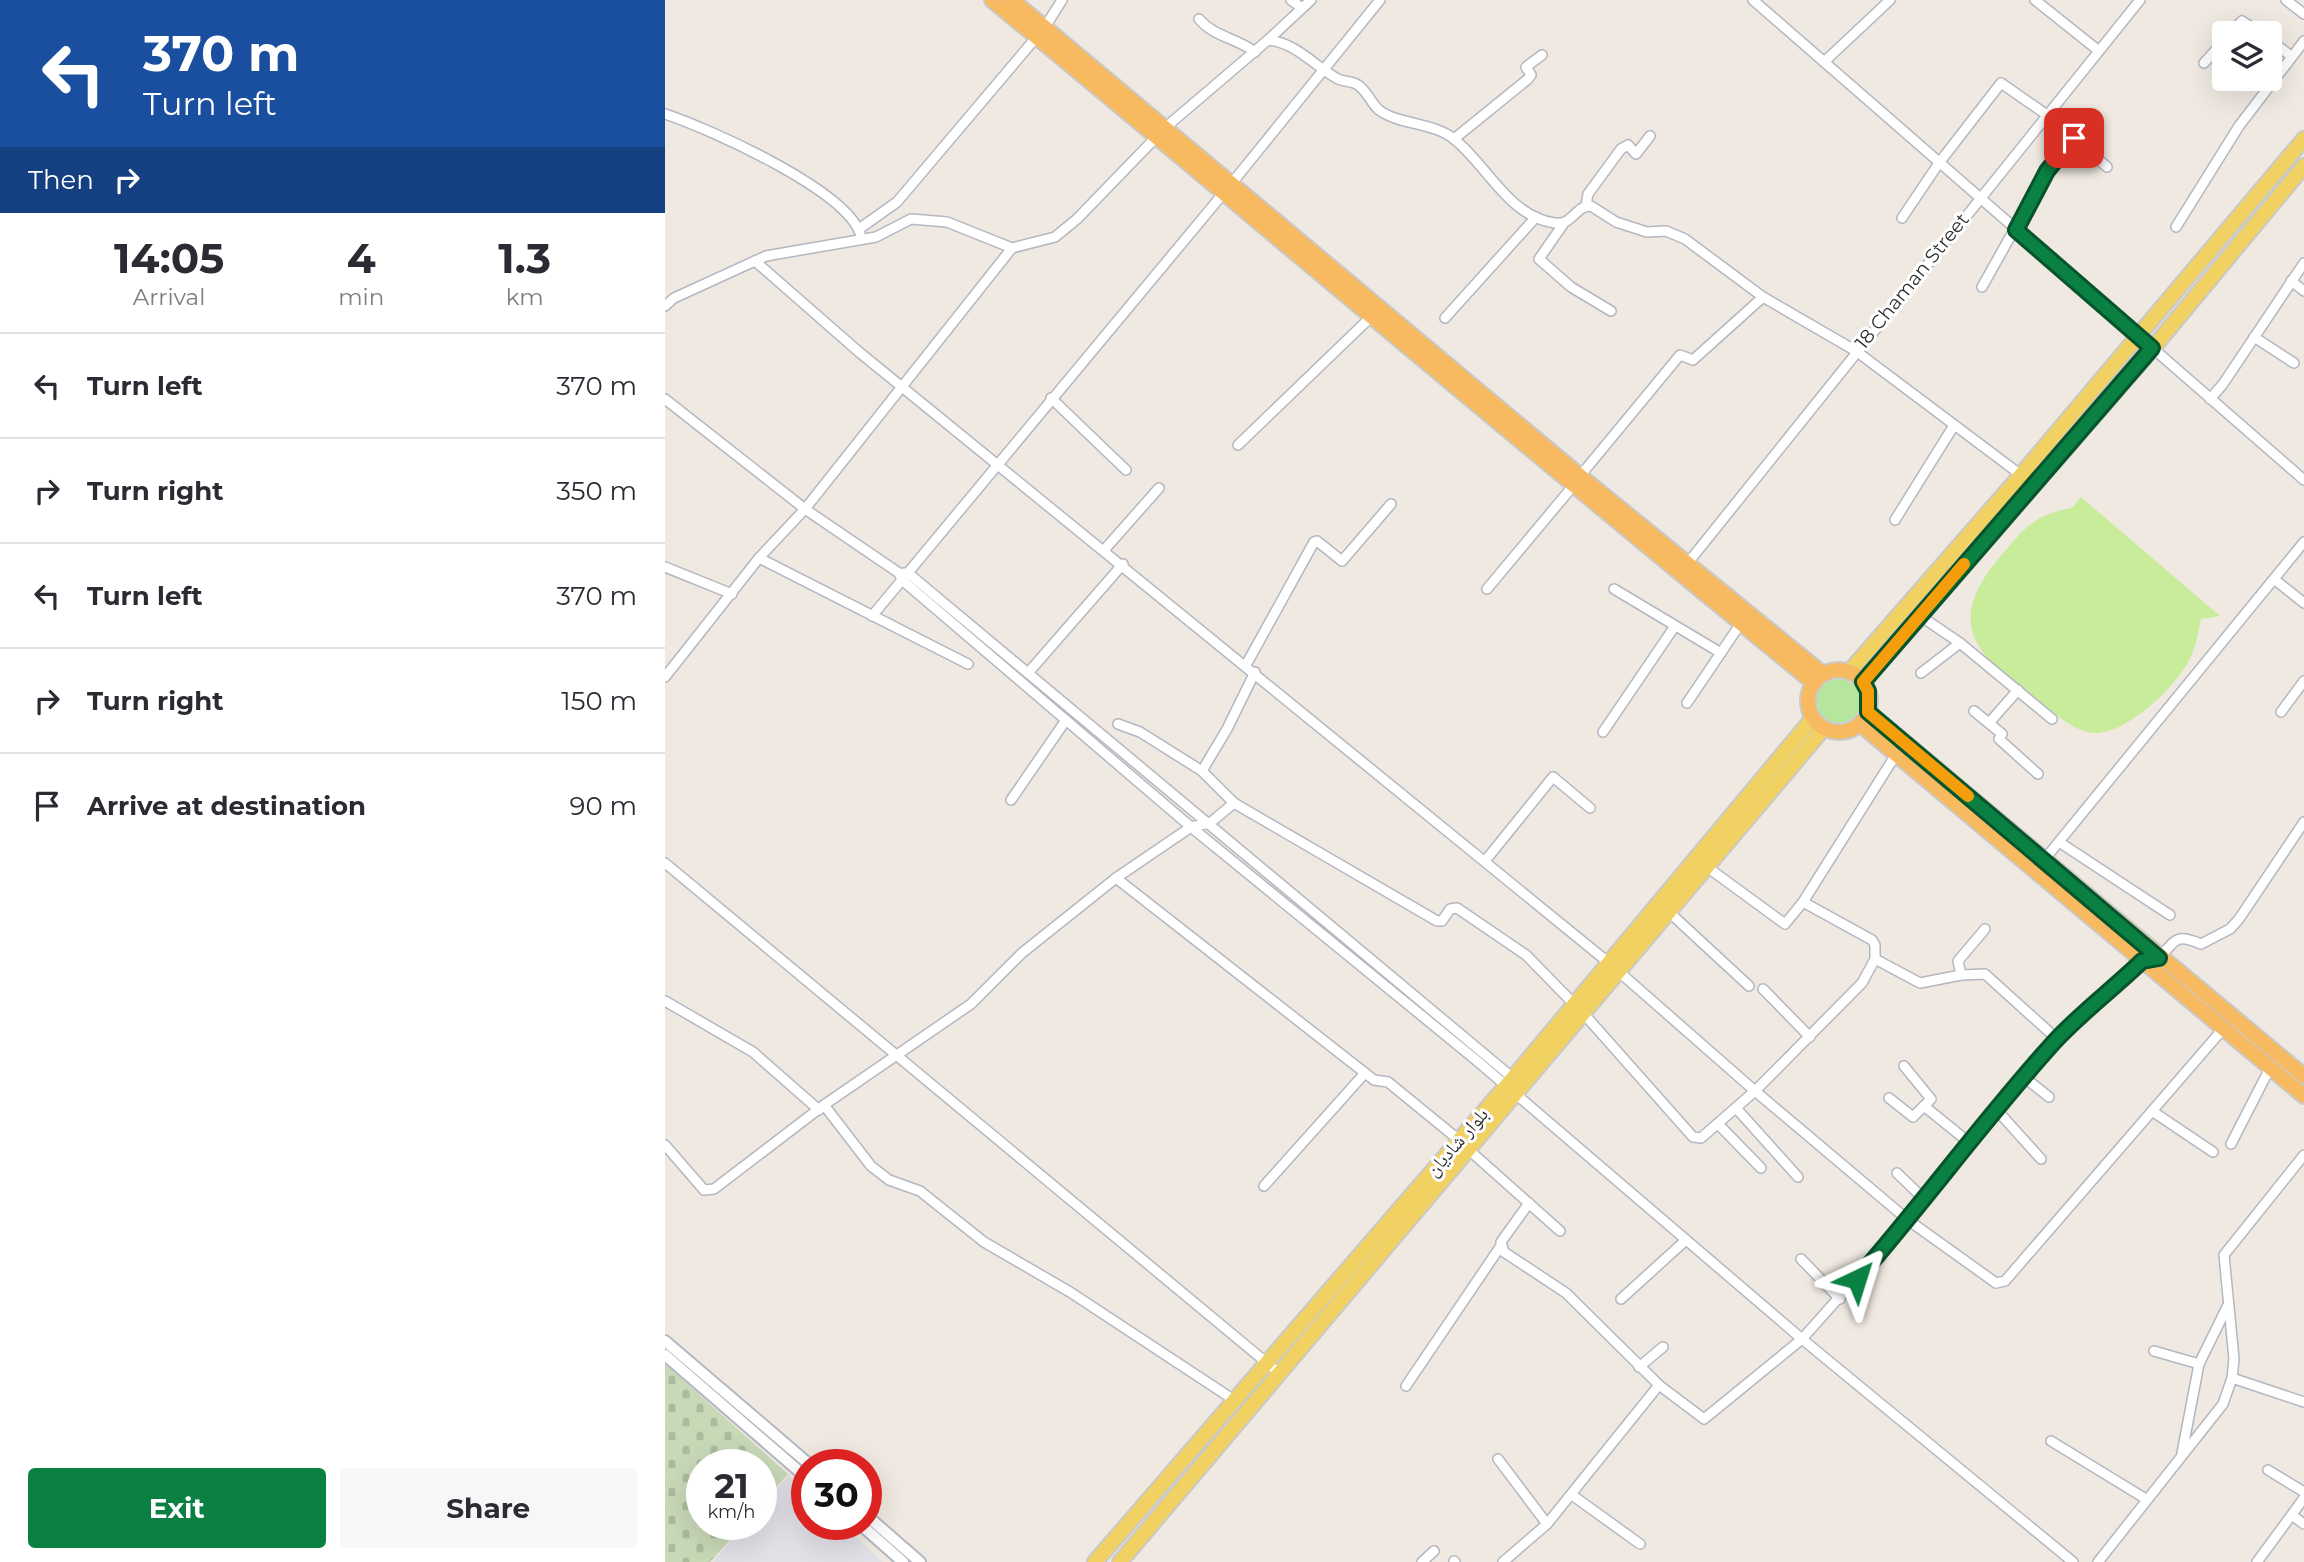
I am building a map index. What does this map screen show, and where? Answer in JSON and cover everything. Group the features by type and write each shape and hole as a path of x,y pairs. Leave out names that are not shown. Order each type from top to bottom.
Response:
{"highway":[{"path":"992,0 1041,32 1162,131 1741,623 1818,679"},
{"path":"1012,0 1041,32"},
{"path":"1228,187 1373,315 1576,481 1687,564 1818,679"},
{"path":"1864,718 1843,732 1824,728 1813,718 1808,700 1818,679 1836,670 1849,672 1863,682 1868,691 1864,718 1895,756 2304,1096"},
{"path":"1864,718 2044,860 2304,1076"}],"main road":[{"path":"1849,672 2021,475 2304,139"},
{"path":"1863,682 2152,348 2304,166"},
{"name":"بلوار شادیان","path":"1127,1560 1511,1086 1614,967 1813,718"},
{"name":"بلوار شادیان","path":"1614,967 1669,912 1824,728"},
{"name":"بلوار شادیان","path":"1095,1562 1267,1362 1464,1145"}],"street":[{"path":"859,229 897,201 1041,32 1062,0"},
{"path":"1291,0 1301,8"},
{"path":"665,306 669,299 766,256 876,237 911,219 947,222 1012,248 1055,237 1077,219 1162,131 1311,0"},
{"path":"872,616 903,575 1228,187 1380,0"},
{"path":"1753,0 2304,480"},
{"path":"1824,62 1890,0"},
{"path":"2035,0 2099,51"},
{"name":"18 Chaman Street","path":"1687,564 2140,0"},
{"path":"2286,0 2304,14"},
{"path":"1199,19 1214,33 1244,43 1255,52"},
{"path":"1268,40 1282,42 1338,79 1358,85 1380,111 1454,139 1492,177 1508,198 1536,217 1555,224 1564,223"},
{"path":"2176,227 2239,126 2304,41"},
{"path":"2282,49 2291,56"},
{"path":"2204,63 2212,54"},
{"path":"1454,139 1528,79 1531,75 1525,67 1542,55"},
{"path":"1902,218 1939,163 2001,83 2047,115 2107,167"},
{"path":"665,114 747,148 816,187 859,229 862,239"},
{"path":"1611,311 1571,286 1539,259 1564,223 1586,205 1587,194 1621,149 1628,145 1636,154 1650,136"},
{"path":"1982,287 2047,171 2074,138"},
{"path":"1586,205 1616,222 1647,232 1667,231 1685,239 1763,297 1856,351 1953,427 2021,475"},
{"path":"1445,318 1536,217"},
{"path":"665,677 759,558 805,509 1012,248"},
{"path":"755,261 859,352 1105,549 1614,967 1908,1220 1999,1284 2223,1029"},
{"path":"2210,398 2304,263"},
{"path":"2291,281 2304,291"},
{"path":"1487,589 1680,355 1693,360 1763,297"},
{"path":"1238,445 1373,315"},
{"path":"2254,337 2294,363"},
{"path":"1051,398 1126,470"},
{"path":"665,399 805,509 903,575 1028,673 1210,823 1686,1240 2073,1562"},
{"path":"1895,520 1953,427"},
{"path":"1105,549 1159,488"},
{"path":"1246,665 1314,542 1317,541 1342,561 1391,504"},
{"path":"2044,860 2274,579 2301,553 2304,542"},
{"path":"759,558 968,664"},
{"path":"1028,673 1123,564"},
{"path":"665,567 731,594"},
{"path":"903,575 1191,827 1511,1086"},
{"path":"2274,579 2304,603"},
{"path":"1614,589 1721,653"},
{"path":"1919,615 1960,643 2052,719"},
{"path":"1686,703 1741,623"},
{"path":"1603,732 1675,626"},
{"path":"1921,673 1960,643"},
{"path":"1202,771 1227,729 1255,672"},
{"path":"2281,712 2304,681"},
{"path":"1989,723 2018,690"},
{"path":"1974,711 2002,734 1999,739 2038,774"},
{"path":"1011,800 1066,720"},
{"path":"1118,724 1140,732 1202,771 1234,803 1437,920 1442,921 1450,909 1457,908 1526,955 1579,1009 1693,1138 1701,1138 1718,1124 1810,1037 1862,983 1875,959 1875,945 1872,940 1803,902"},
{"path":"1707,867 1785,924 1803,902 1895,756"},
{"path":"1485,862 1553,777 1590,808"},
{"path":"665,1144 708,1191 822,1107 971,1004 1022,953 1116,878 1191,827 1210,823 1234,803"},
{"path":"1500,1247 1566,1293 1639,1367 1704,1419 1802,1339 1840,1299 1971,1144 1996,1108 2057,1039 2142,961 2159,958 2173,940 2186,938 2201,943 2230,929 2304,822"},
{"path":"2059,842 2170,915"},
{"path":"665,863 899,1054 1279,1373"},
{"path":"1116,878 1365,1073 1376,1081 1388,1082 1464,1145 1560,1231"},
{"path":"1669,912 1749,986"},
{"path":"1961,975 1958,961 1985,929"},
{"path":"1875,959 1920,983 1961,975 1985,974 2057,1039"},
{"path":"1763,989 1810,1037"},
{"path":"665,1002 753,1052 822,1107 871,1166 889,1180 919,1191 985,1242 1070,1292 1234,1400"},
{"path":"1889,1098 1913,1117 1930,1097 1904,1066"},
{"path":"2231,1144 2270,1068"},
{"path":"1264,1185 1365,1073"},
{"path":"2024,1077 2049,1097"},
{"path":"1924,1106 1971,1144"},
{"path":"1736,1108 1798,1177"},
{"path":"1996,1108 2041,1159"},
{"path":"2152,1111 2213,1152"},
{"path":"1718,1124 1761,1168"},
{"path":"2098,1562 2223,1404 2232,1378 2234,1359 2224,1255 2304,1155"},
{"path":"1897,1172 1925,1200"},
{"path":"1406,1386 1529,1203"},
{"path":"1621,1299 1686,1240"},
{"path":"1801,1259 1840,1299"},
{"path":"2182,1454 2199,1364 2228,1306"},
{"path":"665,1341 791,1449"},
{"path":"1639,1367 1663,1347"},
{"path":"2154,1351 2199,1364"},
{"path":"665,1355 791,1464"},
{"path":"2232,1378 2304,1402"},
{"path":"1503,1562 1547,1524 1572,1495 1600,1454 1659,1385"},
{"path":"2051,1441 2146,1499"},
{"path":"1498,1459 1547,1524"},
{"path":"2269,1470 2304,1492"},
{"path":"1572,1495 1640,1544"},
{"path":"2257,1562 2304,1499"},
{"path":"2293,1516 2304,1524"},
{"path":"882,1529 920,1562"},
{"path":"878,1540 903,1562"},
{"path":"1422,1562 1434,1551"}],"shaded area":[{"path":"789,1476 791,1478 791,1540 859,1540 883,1562 713,1562 732,1540 777,1540 777,1489"}],"green space":[{"path":"2081,497 2220,616 2201,619 2189,660 2174,683 2162,695 2123,725 2097,733 2081,730 2067,723 2001,672 1976,640 1971,622 1973,603 1982,582 2016,538 2039,519 2072,508"},
{"path":"1839,679 1854,686 1861,701 1854,716 1839,723 1824,716 1817,701 1824,686"},
{"path":"665,1364 760,1449 686,1449 686,1540 730,1540 710,1562 665,1562"},
{"path":"777,1464 788,1474 777,1486"}],"slow traffic":[{"path":"1964,564 1863,682 1870,701 1868,712 1968,796"}],"route":[{"path":"1857,1279 1971,1144 1996,1108 2057,1039 2142,961 2159,958 1868,712 1870,701 1863,682 2152,348 2016,230 2047,171 2074,138"}]}
